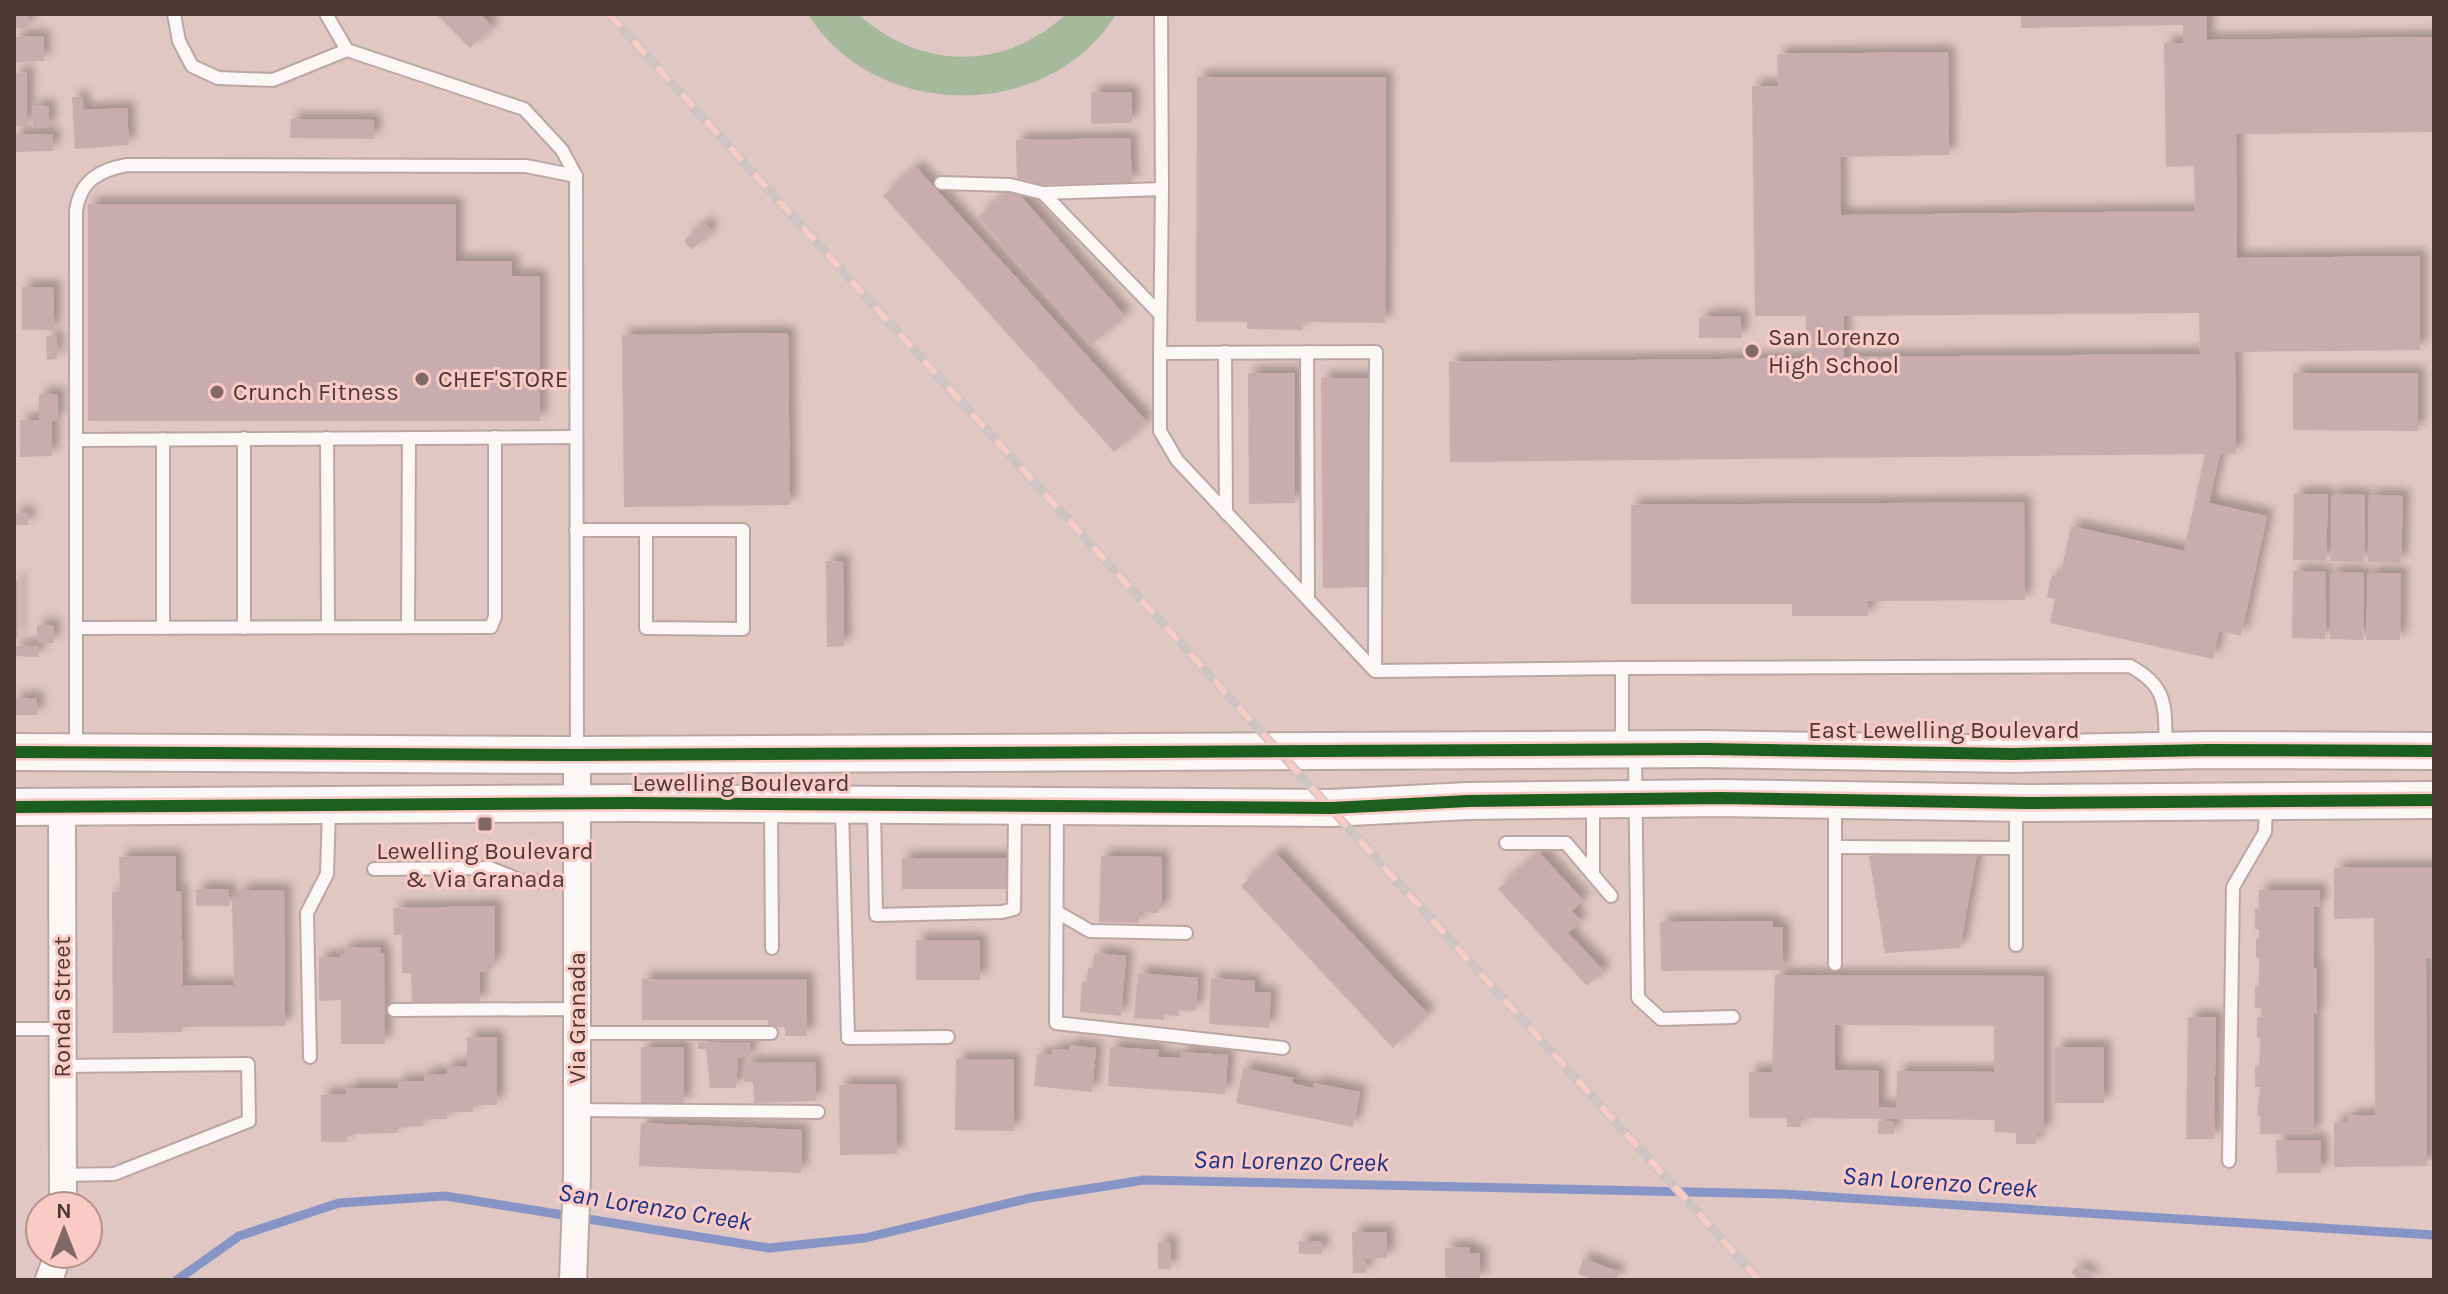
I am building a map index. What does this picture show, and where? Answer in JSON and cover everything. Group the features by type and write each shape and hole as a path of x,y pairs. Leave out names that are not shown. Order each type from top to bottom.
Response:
{"main road":[{"name":"East Lewelling Boulevard","path":"1453,751 1706,749 2013,754 2208,750 2434,751"},
{"name":"Lewelling Boulevard","path":"14,752 577,755 1453,751"},
{"path":"2166,752 2168,803"},
{"name":"Lewelling Boulevard","path":"14,807 577,804 1331,808 1468,801 1593,800"},
{"path":"1593,800 2016,803 2434,800"}],"street":[{"name":"Via Granada","path":"574,1274 577,1176 577,755"},
{"name":"Ronda Street","path":"62,807 62,1190"}],"lane":[{"path":"174,14 179,41 192,66 218,78 273,80 347,50 524,109 562,150 576,176 577,755"},
{"path":"326,14 347,50"},
{"path":"1161,14 1160,431 1177,460 1375,671 2130,666 2150,677 2164,702 2166,752"},
{"path":"76,752 76,211 80,193 88,180 108,169 127,165 526,166 576,176"},
{"path":"941,183 1010,185 1043,193 1162,189"},
{"path":"1043,193 1160,314"},
{"path":"1225,352 1226,513"},
{"path":"1307,352 1308,599"},
{"path":"1160,353 1376,352 1375,671"},
{"path":"76,628 491,627 495,617 495,437"},
{"path":"76,440 575,437"},
{"path":"244,438 244,628"},
{"path":"327,438 328,627"},
{"path":"408,627 409,438"},
{"path":"163,439 163,628"},
{"path":"576,530 646,530 743,530 743,629 646,628 646,530"},
{"path":"1622,668 1628,751 1637,800 1638,998 1661,1019 1733,1017"},
{"path":"1593,800 1593,874"},
{"path":"1835,800 1835,964"},
{"path":"2229,1161 2233,887 2265,832 2266,800"},
{"path":"2016,803 2016,945"},
{"path":"771,805 772,948"},
{"path":"310,1057 307,913 327,874 329,806"},
{"path":"858,806 876,915 1002,912 1014,909 1015,807"},
{"path":"858,806 848,1038 948,1037"},
{"path":"1057,807 1056,1023 1283,1048"},
{"path":"1506,843 1566,843 1611,896"},
{"path":"1835,847 2016,848"},
{"path":"374,869 490,868 522,881 577,882"},
{"path":"1057,912 1090,931 1186,933"},
{"path":"394,1010 771,1033"},
{"path":"14,1029 62,1029"},
{"path":"62,1066 248,1064 249,1121 114,1174 62,1175"},
{"path":"577,1110 818,1112"}],"green space":[{"path":"808,14 858,14 908,46 935,54 962,57 989,54 1016,46 1042,33 1066,14 1116,14 1087,50 1049,75 1007,90 962,95 917,90 875,75 837,49"}],"building":[{"path":"14,14 28,14 28,28 14,28"},
{"path":"436,14 480,14 493,27 470,48"},
{"path":"2021,14 2207,14 2207,40 2434,37 2434,132 2236,134 2237,258 2420,256 2420,350 2235,352 2236,454 2220,454 2209,503 2267,516 2241,636 2219,631 2213,659 2050,623 2055,599 2047,597 2052,575 2060,577 2071,526 2184,551 2205,454 1450,462 1449,362 1806,358 1806,316 1755,316 1752,86 1778,86 1777,54 1948,52 1949,155 1840,157 1841,215 2195,211 2194,166 2166,167 2164,43 2183,43 2183,25 2021,28","holes":["2199,313 2200,354 1844,357 1844,316"]},
{"path":"43,36 44,61 14,62 14,37"},
{"path":"27,72 27,126 14,126 14,73"},
{"path":"1197,77 1386,77 1385,323 1303,322 1303,330 1247,329 1247,322 1196,322"},
{"path":"1091,92 1132,92 1132,123 1091,124"},
{"path":"72,97 82,97 83,110 127,108 129,145 75,149"},
{"path":"49,106 49,128 33,128 32,107"},
{"path":"291,119 374,120 374,139 290,138"},
{"path":"14,134 53,134 53,151 14,152"},
{"path":"1130,138 1132,183 1017,185 1016,140"},
{"path":"916,167 1147,422 1114,452 883,196"},
{"path":"1013,187 1125,316 1090,346 978,217"},
{"path":"88,204 456,204 456,261 512,261 512,276 540,276 540,421 88,421"},
{"path":"705,223 712,232 691,250 684,240"},
{"path":"22,287 54,287 54,330 22,330"},
{"path":"1741,316 1741,338 1699,338 1699,318"},
{"path":"788,333 790,505 624,507 622,335"},
{"path":"46,336 56,336 57,359 47,360"},
{"path":"1248,373 1295,373 1295,503 1249,504"},
{"path":"2293,373 2418,373 2418,431 2293,430"},
{"path":"1321,378 1369,378 1371,587 1323,588"},
{"path":"39,394 58,394 58,421 52,420 52,456 20,457 20,420 39,420"},
{"path":"2294,494 2328,494 2326,561 2293,560"},
{"path":"2332,494 2365,495 2364,562 2331,561"},
{"path":"2369,495 2403,496 2401,563 2368,562"},
{"path":"2024,502 2025,600 1868,601 1868,616 1792,616 1792,604 1631,604 1631,505"},
{"path":"14,513 28,513 28,525 14,525"},
{"path":"826,561 843,561 844,646 827,647"},
{"path":"2293,571 2326,572 2325,639 2292,638"},
{"path":"2331,572 2364,573 2363,640 2330,639"},
{"path":"2368,573 2401,573 2400,640 2366,640"},
{"path":"14,580 18,580 18,638 14,638"},
{"path":"37,625 54,626 54,643 37,643"},
{"path":"14,646 39,646 39,657 14,656"},
{"path":"14,698 37,698 37,715 14,715"},
{"path":"1539,852 1583,900 1572,911 1581,921 1568,933 1604,971 1587,986 1498,889"},
{"path":"1276,853 1428,1014 1393,1048 1241,886"},
{"path":"1977,854 1960,948 1885,953 1869,856"},
{"path":"176,856 176,891 181,891 183,986 234,985 232,899 239,899 239,890 284,890 285,1026 182,1027 182,1032 113,1033 112,892 120,892 119,857"},
{"path":"1101,856 1162,857 1162,907 1157,913 1140,912 1139,923 1099,922"},
{"path":"902,858 1006,858 1006,889 902,889"},
{"path":"2433,867 2433,958 2426,958 2427,1166 2334,1167 2334,1122 2347,1122 2347,1116 2375,1115 2374,918 2334,919 2334,868"},
{"path":"196,889 229,889 229,906 196,906"},
{"path":"2259,890 2320,890 2320,907 2314,907 2317,1014 2314,1014 2314,1134 2260,1134 2260,1116 2257,1116 2260,1087 2255,1087 2255,1066 2259,1066 2260,1049 2257,1017 2262,1017 2262,1008 2255,1008 2255,986 2259,986 2256,939 2259,939 2259,929 2255,929 2255,909 2259,909"},
{"path":"495,906 495,965 488,965 488,972 480,972 480,1002 412,1004 411,973 402,973 402,935 394,935 393,908"},
{"path":"1773,921 1773,927 1783,927 1783,970 1661,971 1660,922"},
{"path":"916,940 980,940 980,980 916,980"},
{"path":"381,947 381,953 384,953 385,1044 341,1044 341,1000 319,1001 319,957 340,957 344,954 344,948"},
{"path":"1094,953 1126,956 1121,1016 1080,1012 1082,982 1087,982 1088,968 1093,968"},
{"path":"1138,973 1198,978 1196,1011 1179,1010 1179,1016 1164,1015 1164,1020 1134,1018"},
{"path":"1775,975 2044,976 2044,1133 2036,1133 2036,1144 2016,1144 2016,1133 1994,1132 1995,1120 1801,1118 1801,1127 1787,1127 1787,1118 1749,1118 1749,1072 1772,1072","holes":["1835,1025 1994,1026 1994,1072 1897,1071 1896,1107 1879,1107 1879,1071 1835,1070"]},
{"path":"1211,978 1255,981 1254,992 1271,993 1269,1028 1209,1024"},
{"path":"642,979 807,979 807,1036 785,1036 785,1027 768,1027 768,1020 642,1020"},
{"path":"2188,1017 2216,1017 2214,1139 2186,1139"},
{"path":"467,1037 497,1037 497,1105 473,1105 473,1112 447,1112 447,1119 423,1119 424,1126 398,1127 398,1133 347,1134 347,1142 321,1142 321,1095 346,1094 347,1088 398,1088 398,1081 424,1081 424,1074 447,1074 447,1066 467,1066"},
{"path":"698,1042 750,1042 750,1057 738,1058 736,1088 710,1088 706,1049 698,1049"},
{"path":"1069,1045 1096,1048 1092,1092 1034,1086 1037,1054 1052,1055 1053,1049 1069,1050"},
{"path":"641,1047 684,1047 684,1104 641,1104"},
{"path":"1110,1047 1159,1050 1158,1057 1180,1058 1181,1052 1228,1055 1225,1094 1108,1086"},
{"path":"2055,1047 2104,1047 2104,1103 2055,1103"},
{"path":"956,1059 1014,1059 1014,1131 955,1130"},
{"path":"815,1062 816,1101 754,1103 753,1082 744,1082 744,1063"},
{"path":"1243,1068 1293,1078 1292,1083 1313,1088 1314,1083 1360,1092 1353,1127 1236,1103"},
{"path":"896,1084 897,1154 840,1155 839,1085"},
{"path":"1878,1121 1894,1121 1894,1134 1878,1134"},
{"path":"641,1123 802,1130 801,1173 639,1166"},
{"path":"2276,1140 2321,1140 2321,1173 2277,1173"},
{"path":"1352,1232 1387,1232 1387,1258 1365,1259 1366,1273 1353,1273"},
{"path":"1299,1241 1322,1241 1322,1254 1299,1254"},
{"path":"1158,1242 1170,1242 1171,1269 1158,1269"},
{"path":"1470,1247 1470,1253 1480,1253 1480,1280 1445,1280 1445,1248"},
{"path":"1583,1258 1619,1272 1616,1280 1594,1280 1578,1274"},
{"path":"2078,1266 2096,1280 2075,1280 2077,1278 2071,1272"}],"waterway":[{"name":"San Lorenzo Creek","path":"177,1280 239,1236 339,1203 445,1196 769,1248 865,1238 1030,1198 1144,1180 1783,1194 2434,1235"}],"railway":[{"path":"609,14 1759,1280"}],"cycle path":[{"path":"14,752 577,755 1706,749 2013,754 2208,750 2434,751"},
{"path":"14,807 629,803 1331,808 1468,801 1721,798 2027,803 2434,800"}],"place":[{"name":"San Lorenzo High School","path":"1752,351"},
{"name":"CHEF'STORE","path":"422,379"},
{"name":"Crunch Fitness","path":"217,392"},
{"name":"Lewelling Boulevard & Via Granada","path":"485,824"}]}
